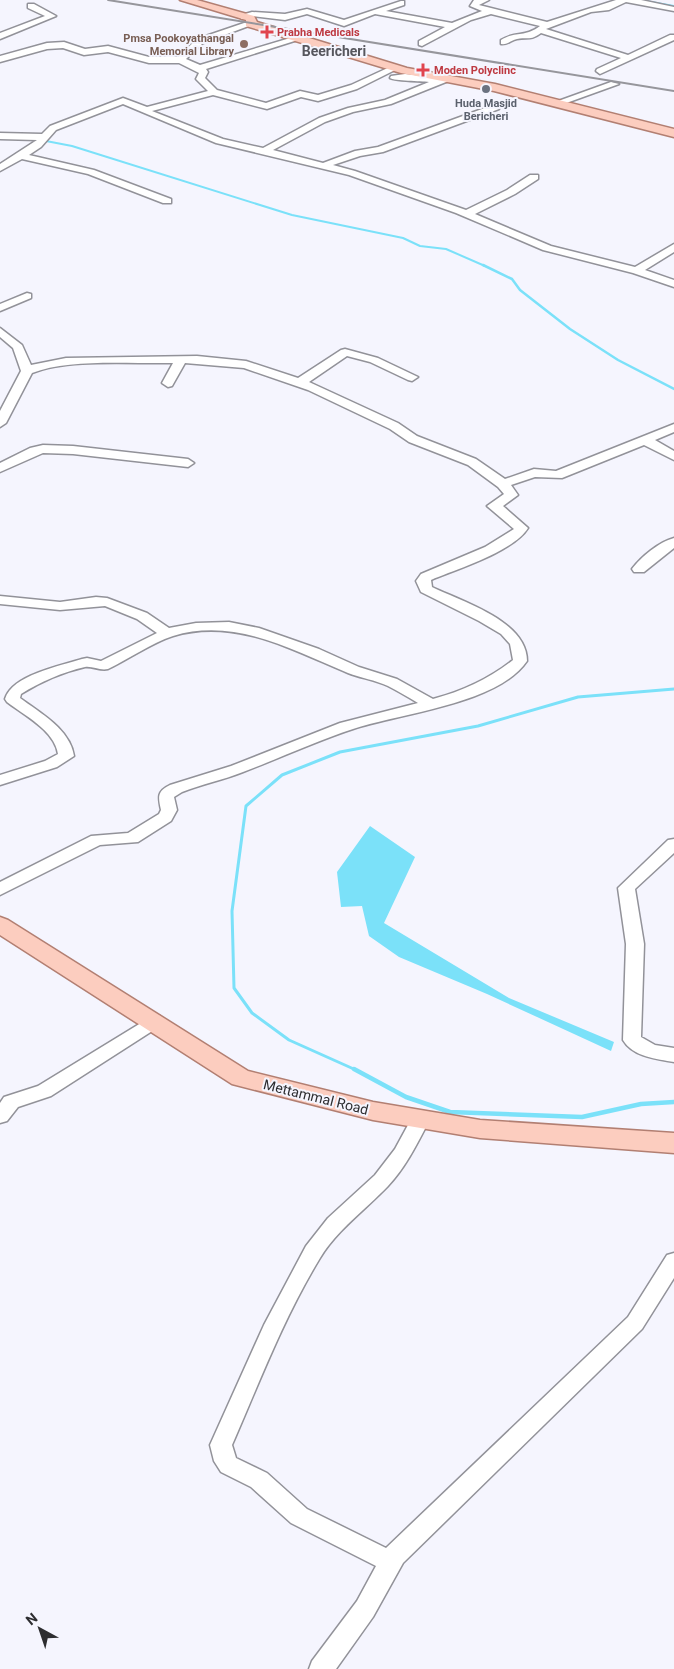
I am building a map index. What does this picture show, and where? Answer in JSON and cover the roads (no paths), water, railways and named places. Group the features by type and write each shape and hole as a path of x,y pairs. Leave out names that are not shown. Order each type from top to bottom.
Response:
{"main road":[{"path":"184,0 300,38 394,73 450,80 674,133"},
{"name":"Mettammal Road","path":"0,925 241,1078 373,1111 480,1129 674,1143"}],"street":[{"path":"485,0 477,2 474,6 515,15 629,58"},
{"path":"504,42 514,36 530,37 544,27 590,10 606,8 623,0"},
{"path":"629,0 674,9"},
{"path":"180,60 200,41 246,20 252,14 285,17 307,11 344,23 401,2"},
{"path":"0,36 52,16 31,6"},
{"path":"374,11 453,26"},
{"path":"422,43 468,18 491,11"},
{"path":"600,71 674,37"},
{"path":"199,68 300,38"},
{"path":"0,59 47,46 64,45 84,52 108,49 149,60 180,60 204,72 200,79 212,88 213,92"},
{"path":"146,110 213,92 253,104 267,106 300,94 318,98 354,86 367,78 394,73"},
{"path":"264,151 322,120 351,110 388,102 450,80"},
{"path":"555,104 614,84"},
{"path":"0,168 38,145 53,128 123,101 214,140 264,151 320,167 352,173 466,214 547,248 637,271 674,284"},
{"path":"320,167 358,153 380,150 496,107"},
{"path":"0,136 44,137"},
{"path":"22,156 91,172 167,201"},
{"path":"466,214 511,192 534,177"},
{"path":"637,271 674,247"},
{"path":"0,308 27,296"},
{"path":"0,331 18,347 27,371"},
{"path":"299,382 345,352 374,360 412,377"},
{"path":"168,383 181,359"},
{"path":"0,423 27,371 53,362 181,359 246,365 299,382 394,426 413,439 472,462 512,492 512,495 494,506 520,528 518,532 490,550 426,577 423,581 426,589 485,619 515,640 520,651 520,661 511,670 481,686 433,705 353,724 224,773 178,787 168,792 166,797 169,810 165,817 132,838 96,840 0,889"},
{"path":"503,484 534,473 558,474 618,449 647,441 674,428"},
{"path":"647,441 674,456"},
{"path":"0,468 34,451 43,449 73,450 188,463"},
{"path":"639,568 674,542"},
{"path":"0,600 60,606 96,601 106,602 142,616 167,633"},
{"path":"0,780 51,764 66,756 62,744 53,731 12,699 14,692 20,686 34,679 87,662 103,666 167,633 196,627 230,626 254,631 314,652 354,670 392,682 433,705"},
{"path":"674,844 626,888 633,911 635,955 632,1040 650,1050 674,1055"},
{"path":"0,1116 11,1102 21,1097 44,1091 60,1079 154,1021"},
{"path":"391,1562 320,1528 297,1514 273,1491 258,1480 241,1474 226,1464 221,1456 221,1445 274,1326 313,1252 335,1224 382,1180 402,1154 421,1119"},
{"path":"321,1669 365,1609 391,1562 409,1542 635,1323 674,1261"}],"water":[{"path":"370,826 415,857 384,923 509,998 614,1042 611,1051 487,994 399,957 369,936 362,906 341,907 337,872"}],"waterway":[{"path":"640,0 674,6"},
{"path":"46,141 72,146 292,215 403,238 420,246 446,249 485,266"},
{"path":"483,265 512,279 520,290 570,329 618,360 674,389"},
{"path":"355,1070 289,1040 252,1013 234,988 232,911 246,806 282,775 340,752 478,726 578,697 674,689"},
{"path":"355,1070 406,1097 450,1112 582,1117 641,1104 674,1102"}],"railway":[{"path":"108,0 674,91"}],"place":[{"name":"Prabha Medicals","path":"267,32"},
{"name":"Pmsa Pookoyathangal Memorial Library","path":"244,44"},
{"name":"Moden Polyclinc","path":"423,70"},
{"name":"Huda Masjid Bericheri","path":"486,89"}],"district":[{"name":"Beericheri","path":"334,51"}]}
